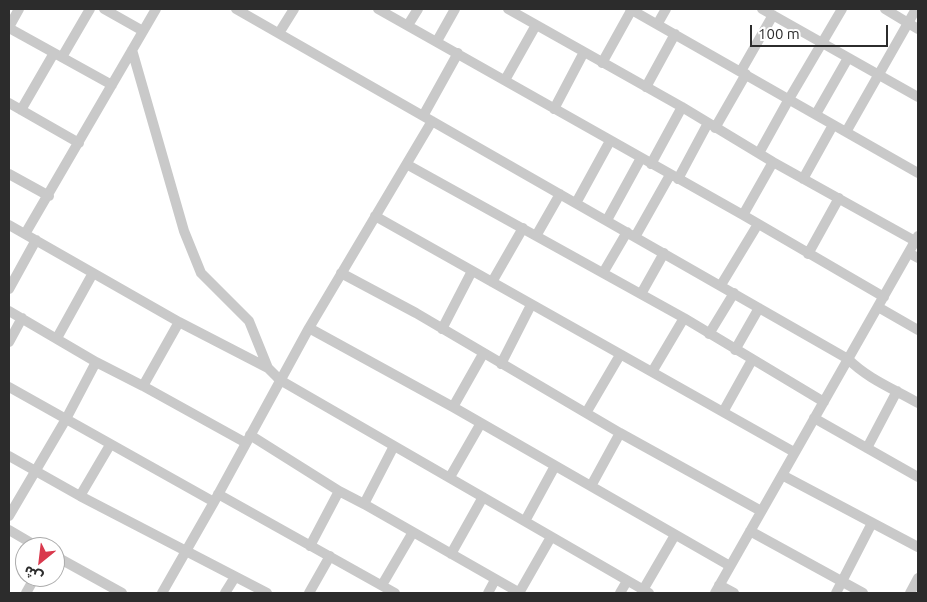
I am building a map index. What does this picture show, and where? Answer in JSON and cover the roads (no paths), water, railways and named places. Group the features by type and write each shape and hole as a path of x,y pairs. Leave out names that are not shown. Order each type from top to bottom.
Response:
{"street":[{"path":"19,9 9,28 112,85"},
{"path":"21,110 90,9"},
{"path":"26,234 156,9"},
{"path":"236,9 848,358 865,374 918,403"},
{"path":"279,33 294,9"},
{"path":"378,9 743,215 884,297"},
{"path":"408,25 418,9"},
{"path":"436,41 455,9"},
{"path":"508,9 523,12 536,26 682,107 772,162 917,238 914,255 884,297 848,358 717,589 734,593"},
{"path":"602,63 631,9 918,174"},
{"path":"658,23 666,9"},
{"path":"762,9 918,97"},
{"path":"759,153 788,99 842,9"},
{"path":"885,9 918,28"},
{"path":"846,132 916,9"},
{"path":"109,10 143,31"},
{"path":"603,273 711,126 743,72 773,15"},
{"path":"505,80 536,26"},
{"path":"646,87 675,34"},
{"path":"132,50 184,231 201,273 249,321 268,368"},
{"path":"554,109 584,52"},
{"path":"162,593 309,328 375,216 408,165 458,53"},
{"path":"816,114 848,58"},
{"path":"9,103 79,143"},
{"path":"651,164 682,107"},
{"path":"803,179 833,124"},
{"path":"576,203 610,141"},
{"path":"606,220 641,158"},
{"path":"743,215 772,162"},
{"path":"408,165 684,318 824,402"},
{"path":"9,174 49,196"},
{"path":"536,236 560,194"},
{"path":"808,254 839,198"},
{"path":"375,216 794,452"},
{"path":"9,224 179,322 268,368 280,380 646,591 675,535"},
{"path":"721,285 758,224"},
{"path":"492,282 523,228"},
{"path":"9,289 36,240"},
{"path":"641,294 664,253"},
{"path":"442,329 472,271"},
{"path":"57,338 93,273"},
{"path":"341,273 442,329 620,433 761,511"},
{"path":"709,334 734,293"},
{"path":"501,364 531,305"},
{"path":"735,350 759,308"},
{"path":"878,308 918,330"},
{"path":"9,311 96,362 248,439 519,593 552,537"},
{"path":"9,342 22,318"},
{"path":"652,372 684,318"},
{"path":"143,386 179,322"},
{"path":"309,328 453,407 730,566"},
{"path":"453,407 483,354"},
{"path":"586,413 620,355"},
{"path":"723,412 752,360"},
{"path":"9,516 66,419 96,362"},
{"path":"9,387 110,445 330,556 392,592"},
{"path":"867,448 896,391"},
{"path":"814,418 918,477"},
{"path":"450,477 481,423"},
{"path":"591,486 620,433"},
{"path":"80,496 110,445"},
{"path":"364,504 394,446"},
{"path":"9,456 185,552 267,593"},
{"path":"525,521 555,466"},
{"path":"782,475 918,547"},
{"path":"310,546 339,491"},
{"path":"451,554 484,497"},
{"path":"836,593 872,522"},
{"path":"9,530 21,537"},
{"path":"750,531 862,593"},
{"path":"382,585 412,532"},
{"path":"309,593 330,556"},
{"path":"65,562 122,593"},
{"path":"225,593 235,577"},
{"path":"910,593 918,578"},
{"path":"488,593 495,580"},
{"path":"620,593 627,581"}]}
